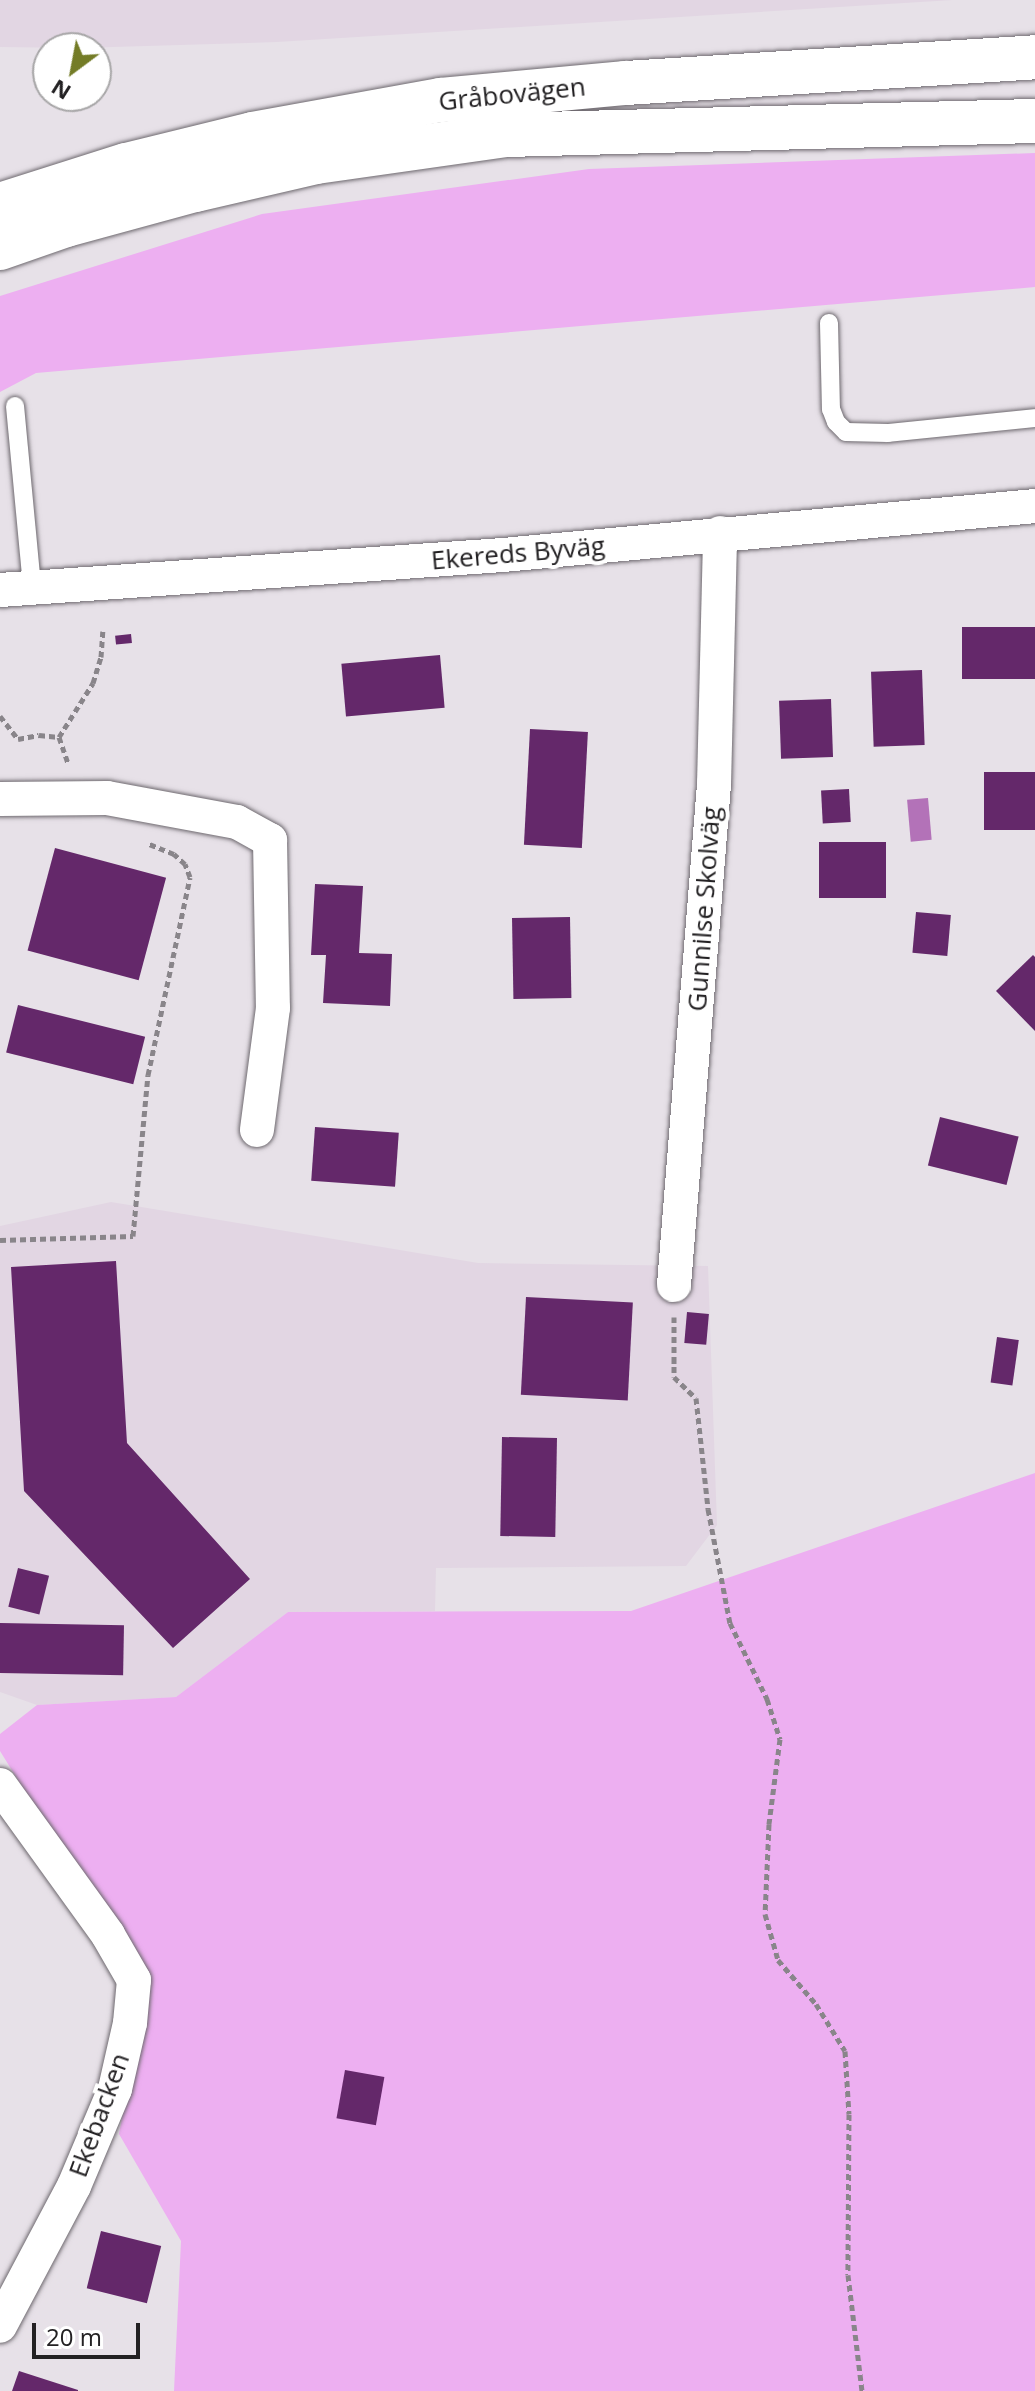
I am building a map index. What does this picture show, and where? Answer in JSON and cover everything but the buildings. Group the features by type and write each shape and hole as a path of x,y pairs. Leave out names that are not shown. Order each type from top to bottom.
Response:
{"main road":[{"name":"Gråbovägen","path":"0,205 126,165 253,134 441,100 626,83 1035,57"},
{"name":"Gråbovägen","path":"0,248 66,225 195,190 316,162 506,135 1035,121"}],"street":[{"name":"Ekereds Byväg","path":"16,588 488,557 1035,506"},
{"name":"Gunnilse Skolväg","path":"674,1285 714,785 720,533"},
{"path":"0,799 107,798 237,822 270,840 273,1008 257,1130"},
{"name":"Ekebacken","path":"0,1785 108,1935 134,1980 130,2023 115,2089 74,2186 0,2326"}],"lane":[{"path":"829,323 831,409 836,422 846,432 876,434 1035,418"},
{"path":"15,406 16,588"}],"path":[{"path":"59,737 93,683 101,657 103,631"},
{"path":"0,716 18,739 39,735 59,737"},
{"path":"59,737 69,765 72,798"},
{"path":"0,1240 133,1236 148,1075 190,877 185,864 174,854 140,840"},
{"path":"674,1285 674,1377 696,1398 708,1509 730,1623 767,1699 780,1739 769,1824 765,1914 778,1960 816,2004 845,2051 849,2114 848,2275 862,2391"}],"shaded area":[{"path":"0,0 953,0 277,42 112,47 112,32 32,32 32,47 0,47"},
{"path":"1035,153 1035,287 36,373 0,392 0,296 262,214 589,169"},
{"path":"928,798 932,840 911,842 907,800"},
{"path":"111,1202 478,1263 708,1266 717,1525 686,1566 436,1568 435,1611 288,1612 176,1697 37,1705 0,1692 0,1226"},
{"path":"1035,1473 1035,2391 174,2391 181,2241 119,2134 146,1987 0,1751 0,1734 37,1705 176,1697 288,1612 631,1611"}]}
